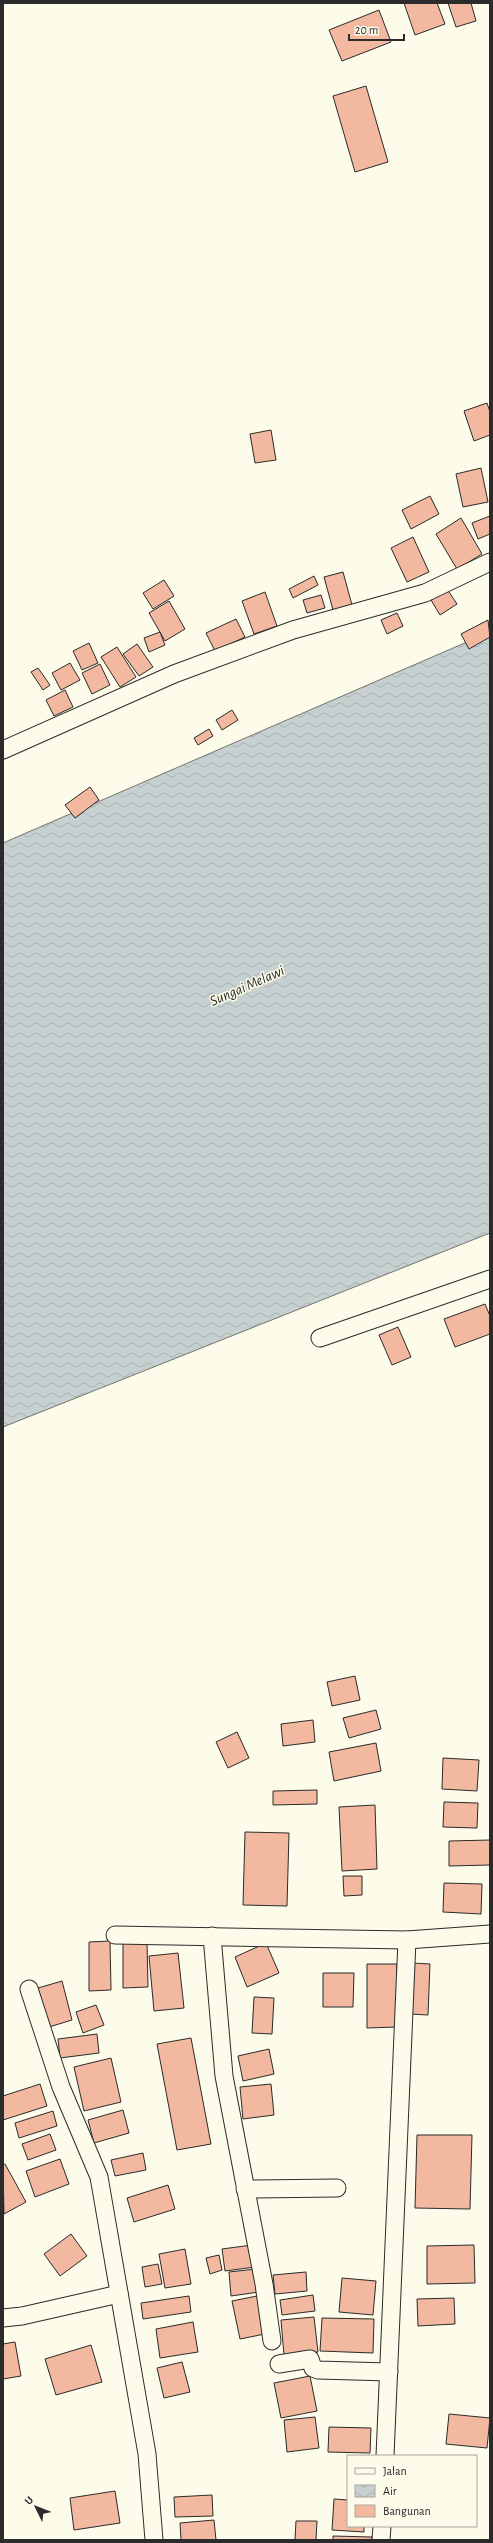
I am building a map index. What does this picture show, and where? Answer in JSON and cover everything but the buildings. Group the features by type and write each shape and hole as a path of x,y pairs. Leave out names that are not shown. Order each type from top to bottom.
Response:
{"street":[{"path":"3,750 174,674 293,630 368,611 425,593 490,562"},
{"path":"320,1338 490,1279"},
{"path":"115,1935 407,1940 490,1934"},
{"path":"212,1936 224,2076 272,2341"},
{"path":"386,2455 407,1940"},
{"path":"29,1989 61,2087 99,2177 119,2294 130,2344 147,2454 154,2540"},
{"path":"245,2189 337,2188"},
{"path":"3,2318 22,2316 119,2294"},
{"path":"278,2364 310,2359 313,2368 318,2370 389,2372"},
{"path":"381,2540 382,2527"}],"water":[{"name":"Sungai Melawi","path":"490,632 490,1233 3,1427 3,843"}]}
